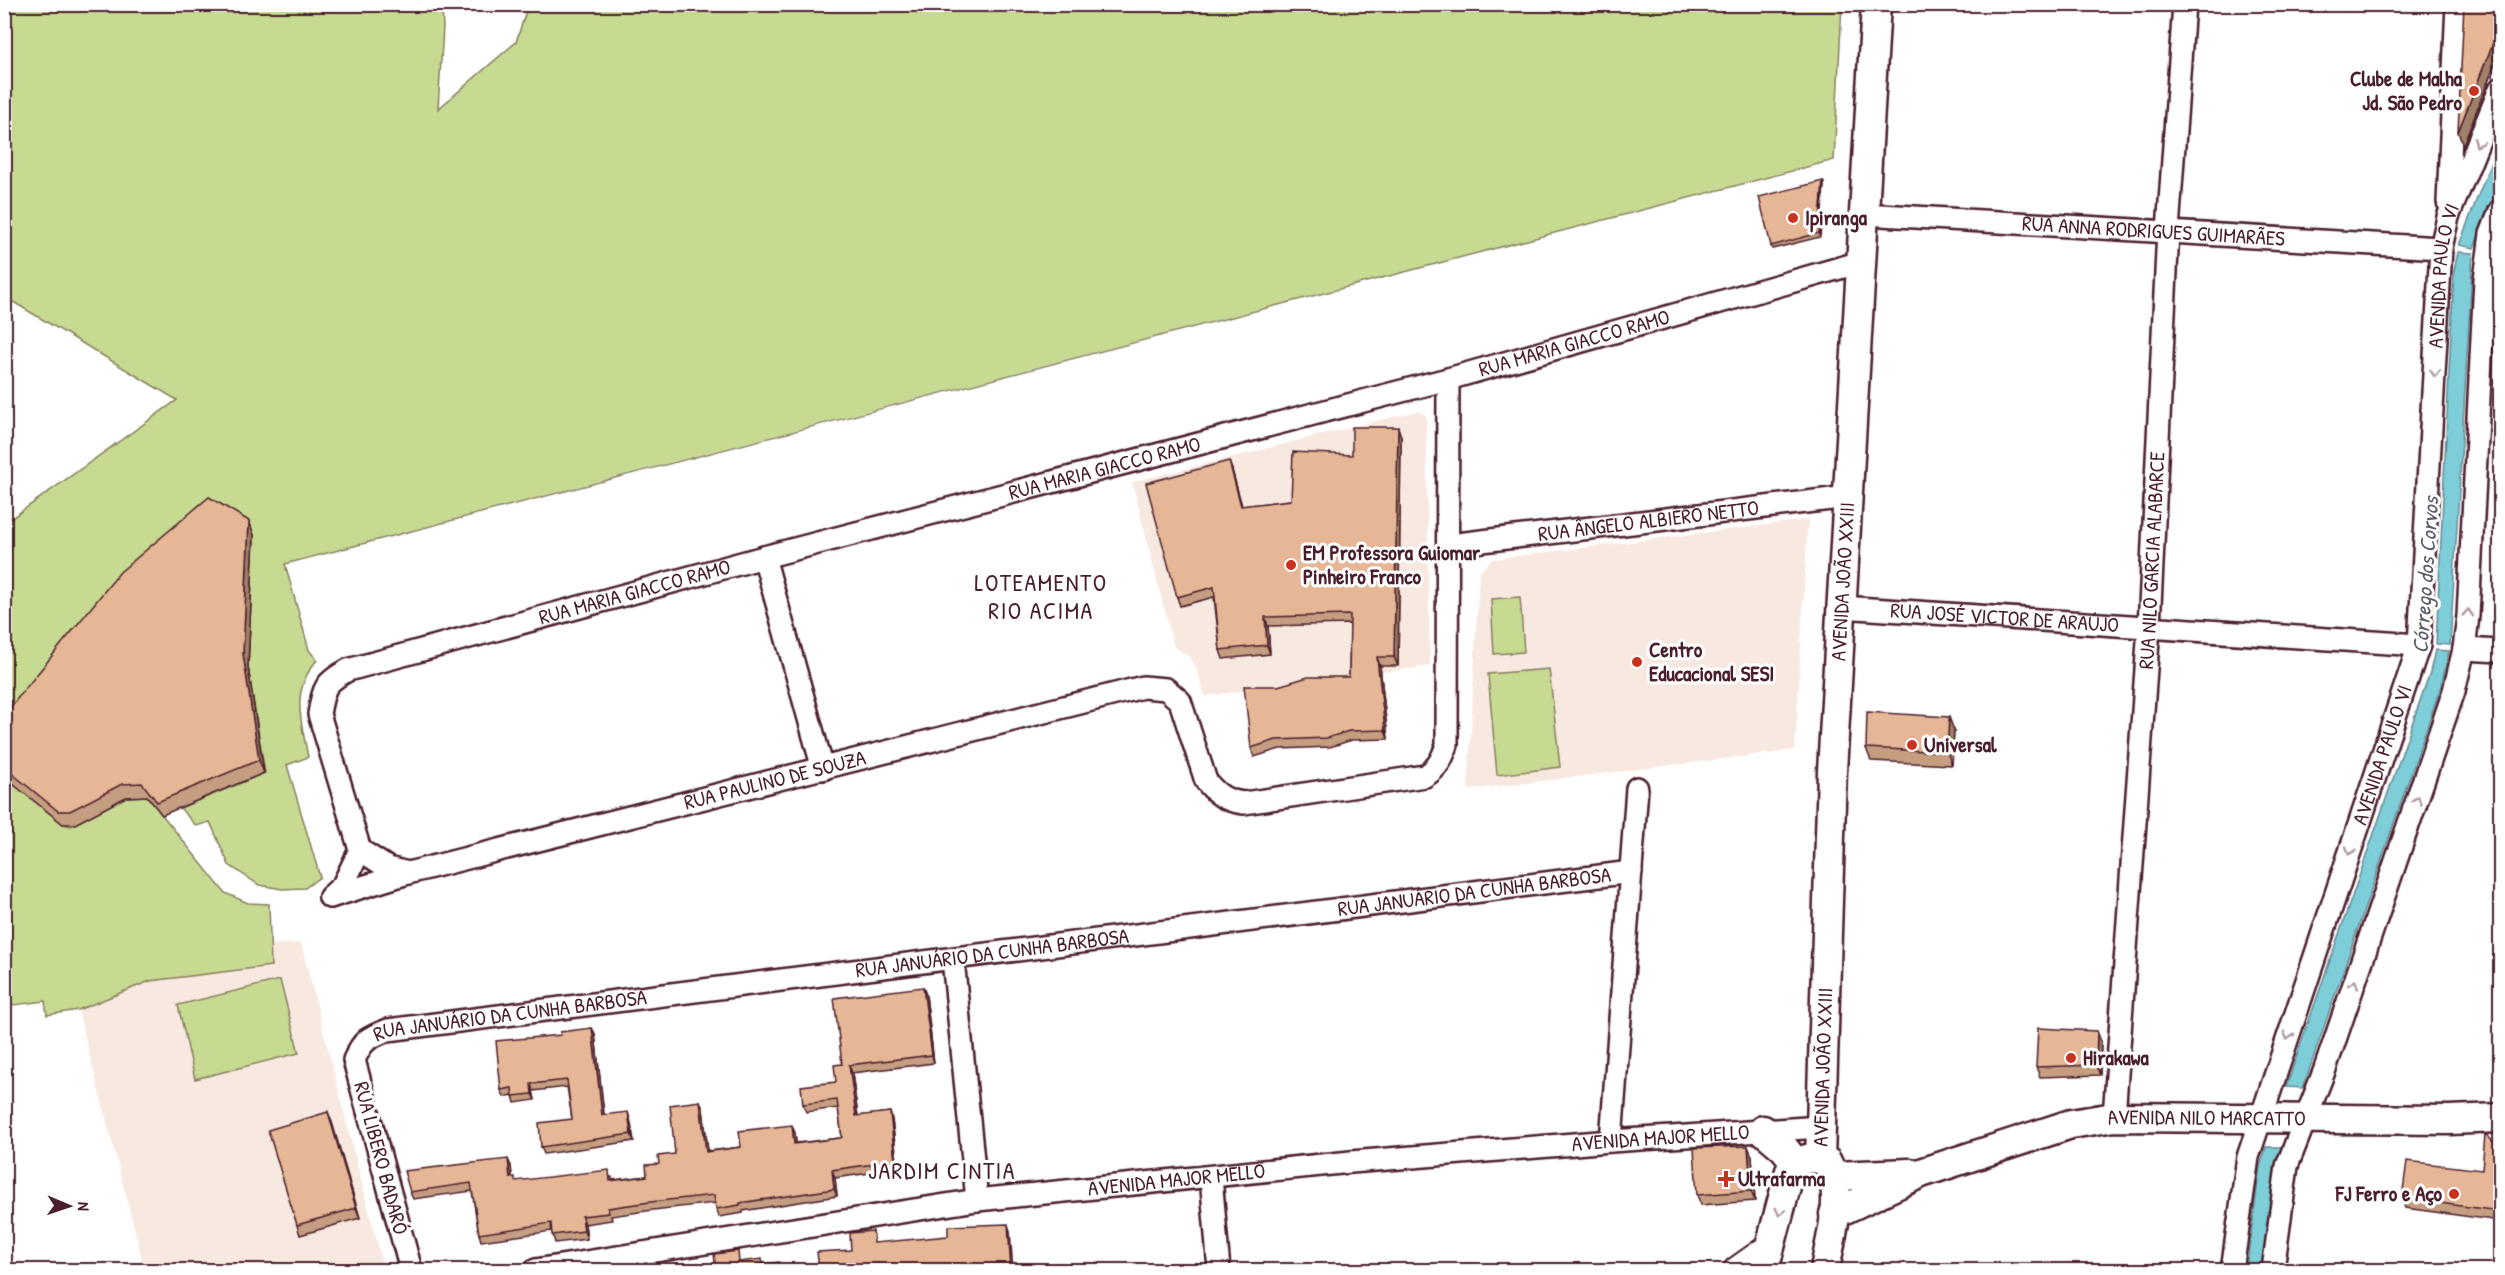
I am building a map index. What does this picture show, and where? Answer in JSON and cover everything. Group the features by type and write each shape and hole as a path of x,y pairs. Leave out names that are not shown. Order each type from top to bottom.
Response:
{"main road":[{"name":"AVENIDA JOÃO XXIII","path":"1825,1270 1836,1194 1817,1166 1821,1127 1832,771 1876,4"},
{"name":"AVENIDA NILO MARCATTO","path":"1834,1214 1921,1173 2053,1130 2114,1117 2450,1120 2500,1118"},
{"path":"1763,1130 1784,1148 1817,1166"},
{"name":"AVENIDA JOÃO XXIII","path":"1768,1258 1787,1181 1817,1166"},
{"name":"AVENIDA NILO MARCATTO","path":"1817,1166 1921,1173"}],"street":[{"name":"RUA NILO GARCIA ALABARCE","path":"2114,1117 2149,627 2168,230 2184,4"},
{"path":"2448,217 2457,4"},
{"name":"AVENIDA PAULO VI","path":"2232,1270 2248,1156 2420,645 2441,248 2448,217 2500,89"},
{"name":"AVENIDA PAULO VI","path":"2273,1270 2287,1166 2307,1119 2454,691 2464,649 2494,253 2500,212"},
{"name":"RUA ANNA RODRIGUES GUIMARÃES","path":"1864,214 2168,230 2441,248"},
{"name":"RUA MARIA GIACCO RAMO","path":"360,850 319,714 322,694 330,680 348,670 764,557 1448,379 1861,262"},
{"path":"1448,379 1449,545"},
{"name":"RUA ÂNGELO ALBIERO NETTO","path":"1449,545 1848,496"},
{"name":"RUA PAULINO DE SOUZA","path":"360,850 343,885 330,897 408,873 1143,687 1166,689 1180,700 1206,781 1214,792 1228,801 1244,803 1425,776 1435,770 1442,760 1447,745 1449,545"},
{"path":"764,557 823,769"},
{"name":"RUA JOSÉ VICTOR DE ARAÚJO","path":"1841,607 2420,645"},
{"path":"2464,649 2500,651"},
{"path":"1611,1141 1637,788"},
{"path":"360,850 388,868 408,873"},
{"name":"RUA JANUÁRIO DA CUNHA BARBOSA","path":"360,1047 368,1038 388,1030 1631,872"},
{"path":"953,959 977,1200"},
{"name":"RUA LIBERO BADARÓ","path":"360,1047 354,1060 411,1270"},
{"name":"AVENIDA MAJOR MELLO","path":"535,1270 977,1200 1351,1162 1821,1127"},
{"path":"1211,1177 1219,1270"},
{"path":"1737,1270 1768,1258"}],"shaded area":[{"name":"EM Professora Guiomar Pinheiro Franco","path":"1417,411 1426,415 1430,666 1205,696 1197,670 1190,657 1174,647 1132,482"},
{"name":"Centro Educacional SESI","path":"1808,520 1795,750 1468,790 1479,573 1492,559"},
{"path":"301,943 384,1270 145,1270 78,1010 150,981 271,966 269,945"}],"green space":[{"path":"4,5 442,5 443,27 438,109 516,42 528,5 1842,5 1834,160 285,564 309,650 317,660 303,683 300,695 301,718 308,757 287,765 320,877 305,888 282,889 259,885 229,865 210,822 196,826 180,808 265,773 248,667 5,734 5,523 177,400 5,297"},
{"path":"1520,597 1524,652 1494,654 1491,599"},
{"path":"1549,669 1560,767 1497,775 1488,674"},
{"path":"4,777 63,824 71,826 126,797 147,796 225,893 248,903 269,904 271,966 150,981 78,1010 47,1015 45,1001 5,1006"},
{"path":"280,980 299,1053 195,1079 178,1005"}],"water":[{"path":"2500,139 2500,181 2474,248 2459,245"},
{"path":"2458,252 2473,253 2450,645 2436,644 2454,271"},
{"path":"2435,650 2449,651 2441,686 2303,1088 2286,1087 2430,672"},
{"path":"2266,1147 2284,1147 2278,1160 2262,1270 2246,1270 2260,1167"}],"building":[{"name":"Clube de Malha Jd. São Pedro","path":"2464,4 2500,4 2500,25 2458,132"},
{"name":"Ipiranga","path":"1823,181 1819,233 1771,246 1759,197"},
{"path":"1352,427 1398,427 1394,657 1377,657 1385,730 1349,731 1327,738 1276,740 1251,748 1244,686 1278,686 1308,677 1349,677 1350,615 1265,617 1267,645 1220,650 1214,587 1177,597 1146,483 1229,461 1241,506 1291,500 1293,452 1352,455"},
{"path":"209,497 249,521 243,654 259,760 157,802 142,783 122,784 70,811 58,811 4,767 4,715 120,572"},
{"path":"1867,712 1949,717 1947,752 1866,748"},
{"path":"923,987 932,1055 849,1065 856,1116 890,1112 895,1161 832,1170 834,1189 740,1203 740,1205 716,1209 714,1195 608,1208 609,1213 582,1216 584,1231 552,1235 551,1223 479,1234 471,1183 410,1192 404,1171 508,1159 510,1178 515,1177 515,1181 609,1170 610,1181 647,1176 646,1165 659,1164 658,1156 675,1154 670,1105 700,1101 706,1152 741,1147 739,1131 792,1125 794,1144 840,1138 842,1137 837,1100 803,1104 801,1086 836,1082 834,1065 842,1064 834,998"},
{"path":"592,1028 602,1115 628,1112 631,1134 541,1147 539,1123 572,1119 567,1080 531,1084 532,1094 513,1096 512,1088 501,1090 496,1041 561,1035 560,1032"},
{"name":"Hirakawa","path":"2038,1028 2097,1031 2096,1065 2036,1067"},
{"path":"328,1112 356,1208 297,1225 268,1130"},
{"name":"FJ Ferro e Aço","path":"2485,1134 2500,1148 2499,1211 2402,1198 2407,1161 2482,1170"},
{"name":"Ultrafarma","path":"1748,1146 1751,1191 1697,1195 1694,1148"},
{"path":"1008,1224 1011,1270 819,1270 817,1252 851,1250 850,1233 873,1231 874,1243 948,1236 948,1226"},
{"path":"738,1251 739,1262 762,1259 763,1264 779,1262 780,1270 716,1270 714,1254"}],"place":[{"name":"Clube de Malha Jd. São Pedro","path":"2474,91"},
{"name":"Ipiranga","path":"1793,218"},
{"name":"EM Professora Guiomar Pinheiro Franco","path":"1291,565"},
{"name":"Centro Educacional SESI","path":"1637,662"},
{"name":"Universal","path":"1912,745"},
{"name":"Hirakawa","path":"2071,1058"},
{"name":"Ultrafarma","path":"1726,1179"},
{"name":"FJ Ferro e Aço","path":"2454,1194"}],"district":[{"name":"LOTEAMENTO RIO ACIMA","path":"1041,597"},
{"name":"JARDIM CINTIA","path":"942,1171"}],"water label":[{"name":"Córrego dos Corvos","path":"2425,575"}]}
